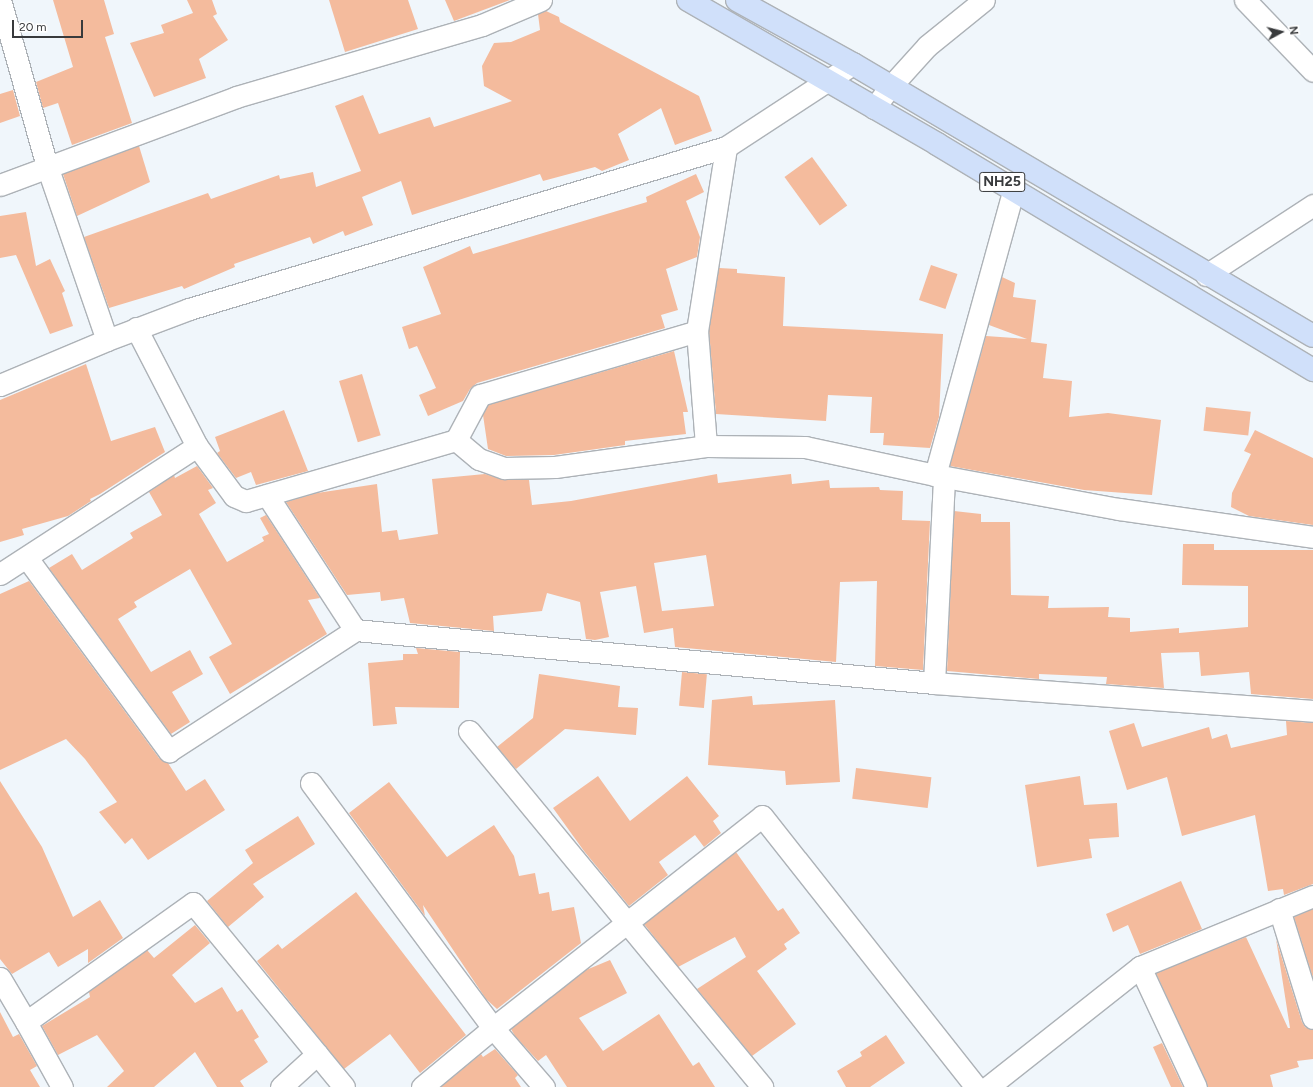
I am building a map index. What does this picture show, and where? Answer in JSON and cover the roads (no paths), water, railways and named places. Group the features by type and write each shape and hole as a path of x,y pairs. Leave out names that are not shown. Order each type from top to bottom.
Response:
{"main road":[{"name":"NH25","path":"688,0 829,80 874,108 1014,189 1313,370"},
{"name":"NH25","path":"737,0 852,64 1206,275 1313,336"}],"street":[{"path":"0,0 4,27 47,166 106,340"},
{"path":"0,185 47,166 236,97 482,25 541,0"},
{"path":"874,108 890,87 927,46 984,0"},
{"path":"1246,0 1313,71"},
{"path":"0,385 106,340 189,309 726,147 852,64"},
{"path":"706,446 696,331 726,147"},
{"path":"934,683 940,476 1014,189"},
{"path":"1206,275 1313,205"},
{"path":"136,328 197,446 234,496 246,501 456,440 480,395 696,331"},
{"path":"456,440 479,460 504,468 555,467 706,446 805,447 940,476 1126,510 1313,537"},
{"path":"0,574 28,558 197,446"},
{"path":"267,495 355,630"},
{"path":"28,558 168,751 355,630 934,683 1313,711"},
{"path":"468,731 762,1087"},
{"path":"311,783 494,1028 544,1087"},
{"path":"422,1087 494,1028 628,924 762,816 976,1087"},
{"path":"988,1087 1140,967 1313,896"},
{"path":"26,1022 193,903 344,1087"},
{"path":"1279,909 1313,1018"},
{"path":"1140,967 1196,1087"},
{"path":"0,978 62,1087"},
{"path":"281,1087 317,1054"}]}
